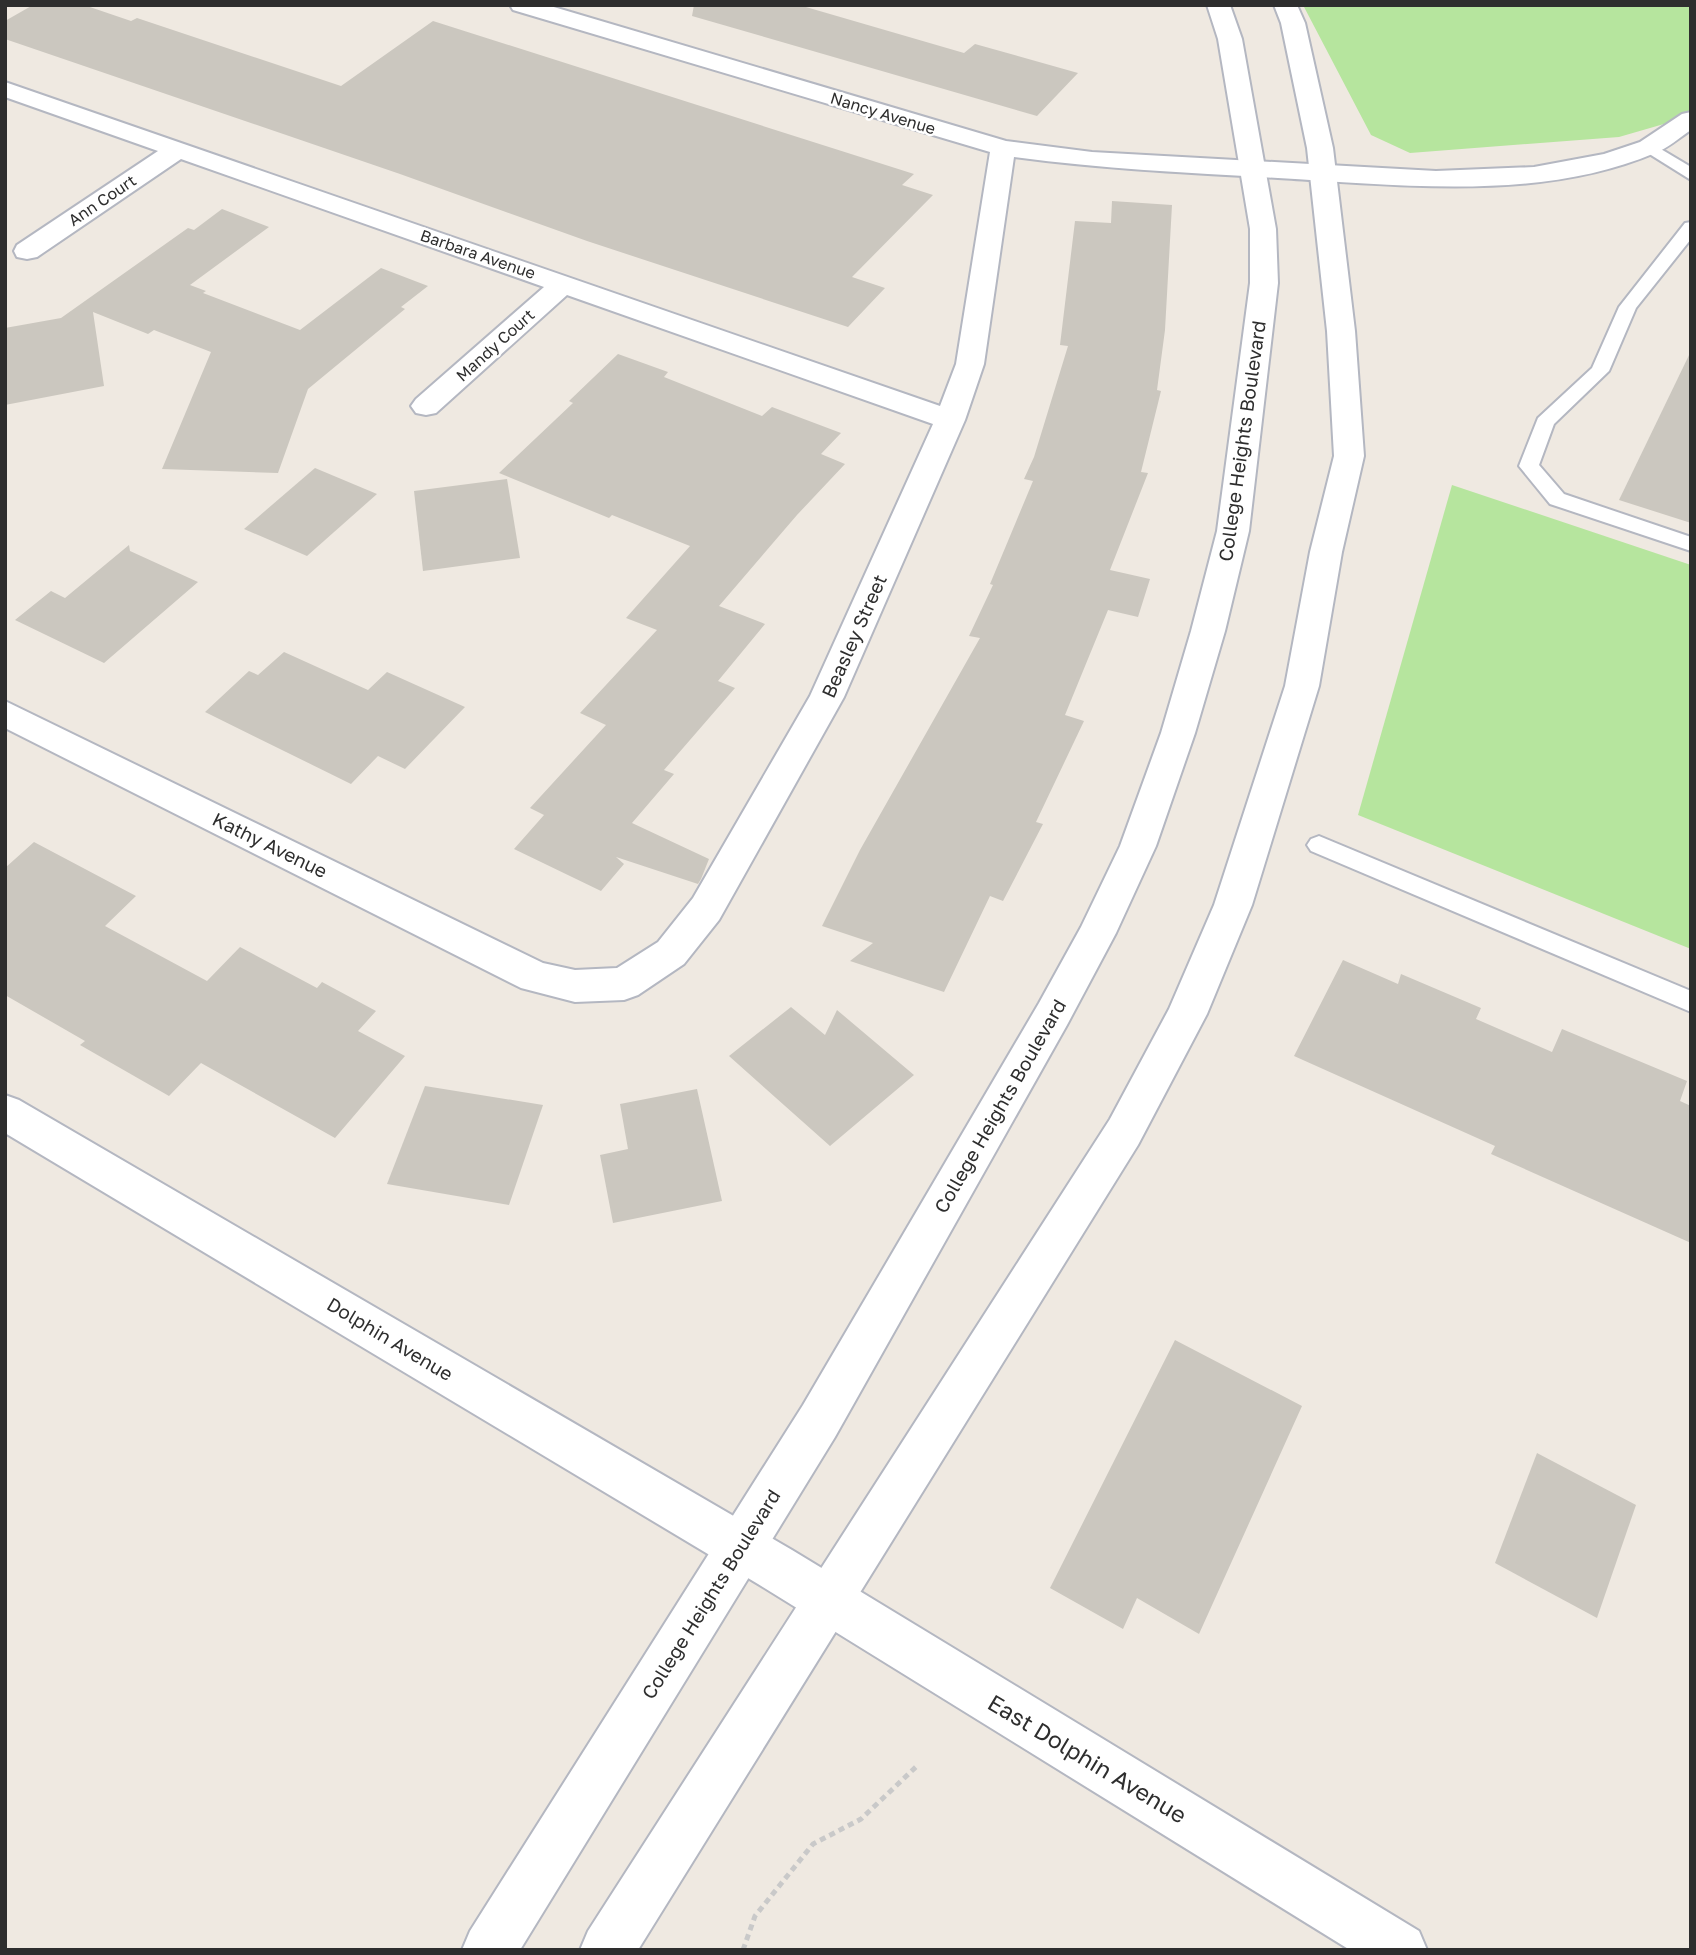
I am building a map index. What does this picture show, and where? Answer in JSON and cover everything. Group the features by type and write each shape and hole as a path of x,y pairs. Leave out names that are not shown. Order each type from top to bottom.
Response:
{"street":[{"name":"Nancy Avenue","path":"521,5 1003,148 1092,160 1254,170"},
{"name":"College Heights Boulevard","path":"489,1950 758,1557 819,1421 1053,1014 1097,933 1138,846 1178,733 1208,631 1233,531 1264,284 1263,229 1254,170 1230,39 1218,5"},
{"path":"607,1950 1124,1132 1187,1014 1233,905 1302,686 1326,552 1349,456 1341,331 1320,148 1293,23 1285,5"},
{"name":"Barbara Avenue","path":"5,89 950,420"},
{"path":"1254,170 1436,179 1534,175 1610,161 1649,147 1691,119"},
{"name":"Beasley Street","path":"535,977 575,986 624,984 671,953 706,909 827,697 950,420 970,364 1003,148"},
{"name":"Ann Court","path":"27,251 177,149"},
{"name":"Mandy Court","path":"426,406 564,284"},
{"name":"Kathy Avenue","path":"5,713 535,977"},
{"name":"Dolphin Avenue","path":"5,1112 758,1557"},
{"name":"East Dolphin Avenue","path":"758,1557 1400,1950"}],"lane":[{"path":"1649,147 1691,175"},
{"path":"1691,227 1629,307 1600,371 1545,422 1529,466 1557,499 1691,544"},
{"path":"1319,845 1691,1002"}],"path":[{"path":"743,1950 755,1916 813,1844 861,1819 918,1765"}],"green space":[{"path":"1303,5 1691,5 1691,120 1688,117 1619,137 1410,153 1371,135"},
{"path":"1452,485 1691,565 1691,949 1358,815"}],"building":[{"path":"33,5 84,5 131,21 137,18 341,86 433,21 914,174 902,185 933,195 852,277 885,288 848,327 587,241 5,39 5,21"},
{"path":"694,5 799,5 964,53 975,44 1078,73 1037,116 692,16"},
{"path":"1112,201 1172,205 1165,330 1157,390 1161,391 1141,472 1148,473 1110,570 1150,579 1138,617 1108,610 1065,715 1084,721 1036,822 1043,824 1003,901 990,896 944,992 850,961 873,943 822,926 860,850 980,638 969,636 993,585 990,584 1033,481 1024,479 1034,457 1068,346 1060,345 1075,221 1111,223"},
{"path":"222,209 269,227 190,285 206,291 203,293 300,330 381,268 428,286 401,307 405,309 308,389 278,473 162,469 211,352 154,330 148,334 93,312 104,386 5,405 5,328 61,318 188,228 194,230"},
{"path":"1691,351 1691,523 1619,500"},
{"path":"618,354 668,372 664,377 762,416 772,407 841,433 821,454 845,464 719,606 765,624 718,681 735,688 664,770 674,774 632,823 709,859 701,879 698,884 616,857 624,864 601,891 514,849 544,815 530,808 606,725 580,713 657,630 626,618 690,546 612,515 609,518 499,473 573,403 569,401"},
{"path":"315,468 377,494 307,556 244,529"},
{"path":"507,479 520,558 423,571 414,491"},
{"path":"129,545 130,551 198,582 104,663 15,620 51,591 65,598"},
{"path":"284,652 368,690 387,672 465,707 405,769 378,756 351,784 205,712 249,671 258,675"},
{"path":"34,842 136,896 105,926 207,981 240,947 317,988 322,982 376,1011 358,1031 405,1056 335,1138 201,1063 169,1096 80,1045 85,1041 5,995 5,868"},
{"path":"1343,960 1398,984 1401,974 1481,1008 1476,1019 1552,1052 1562,1029 1687,1081 1680,1101 1691,1106 1691,1243 1491,1154 1495,1146 1294,1056"},
{"path":"791,1007 825,1035 837,1010 914,1075 830,1146 729,1056"},
{"path":"425,1086 543,1105 509,1205 387,1184"},
{"path":"697,1089 722,1201 613,1223 600,1155 628,1149 620,1104"},
{"path":"1175,1340 1302,1406 1199,1634 1137,1598 1123,1629 1050,1588"},
{"path":"1537,1453 1636,1505 1597,1618 1495,1563"}]}
